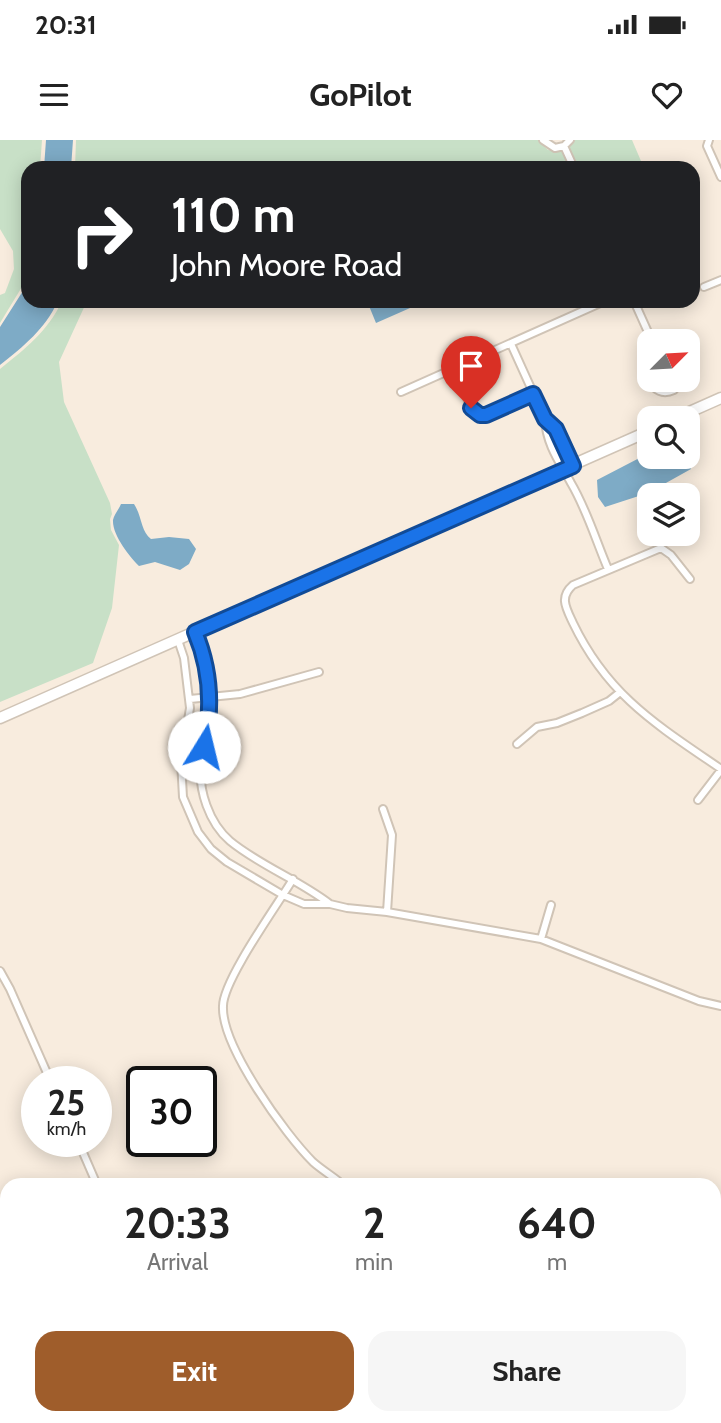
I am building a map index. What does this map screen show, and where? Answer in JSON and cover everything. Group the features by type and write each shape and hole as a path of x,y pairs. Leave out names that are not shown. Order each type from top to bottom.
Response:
{"street":[{"path":"542,140 550,147 564,146 570,140"},
{"path":"709,140 707,146 721,177"},
{"path":"564,146 571,161"},
{"path":"704,287 721,280"},
{"path":"401,392 590,308"},
{"path":"637,308 647,329"},
{"path":"511,344 545,419 556,429 573,466"},
{"path":"455,368 471,408 480,415 494,413 533,394"},
{"path":"700,407 721,398"},
{"path":"545,419 545,433 562,471 571,483 608,569"},
{"path":"0,718 637,437"},
{"path":"550,443 560,439"},
{"path":"690,579 671,555 661,548 573,585 566,591 564,598 565,606 585,648 619,692 651,721 721,770 698,800"},
{"path":"195,632 205,662 210,697 209,725 200,770 201,786 209,812 230,840 330,904"},
{"path":"178,640 184,658 190,699 190,722 181,761 183,797 193,825 218,856 304,904 330,904 387,912 541,939 699,1001 721,1006"},
{"path":"190,699 240,694 318,672"},
{"path":"517,744 537,726 557,723 582,713 609,701 619,692"},
{"path":"383,809 392,835 387,912"},
{"path":"293,879 237,967 222,1004 229,1037 267,1104 314,1162 334,1178"},
{"path":"541,939 551,905"},
{"path":"0,971 44,1066"},
{"path":"85,1157 94,1178"}],"green space":[{"path":"0,140 42,140 40,161 21,161 21,288 0,323 0,295 5,293 14,269 13,251 0,229"},
{"path":"76,140 538,140 548,150 562,151 567,161 75,161"},
{"path":"575,140 632,140 641,161 576,161 569,147"},
{"path":"58,308 84,308 59,362 64,402 110,503 111,530 119,545 112,608 93,663 0,702 0,369 27,347"}],"water":[{"path":"46,140 73,140 72,161 44,161"},
{"path":"21,294 21,308 54,308 40,329 0,365 0,327"},
{"path":"370,308 410,308 376,323"},
{"path":"637,459 637,469 691,469 666,483 637,483 637,497 605,507 598,497 597,480"},
{"path":"121,504 134,504 145,532 151,539 189,539 196,549 189,564 180,570 155,562 139,566 122,545 113,526"}],"route":[{"path":"204,747 210,716 208,676 203,651 195,632 573,466 556,429 545,419 533,394 486,415 480,415 471,408"}]}
